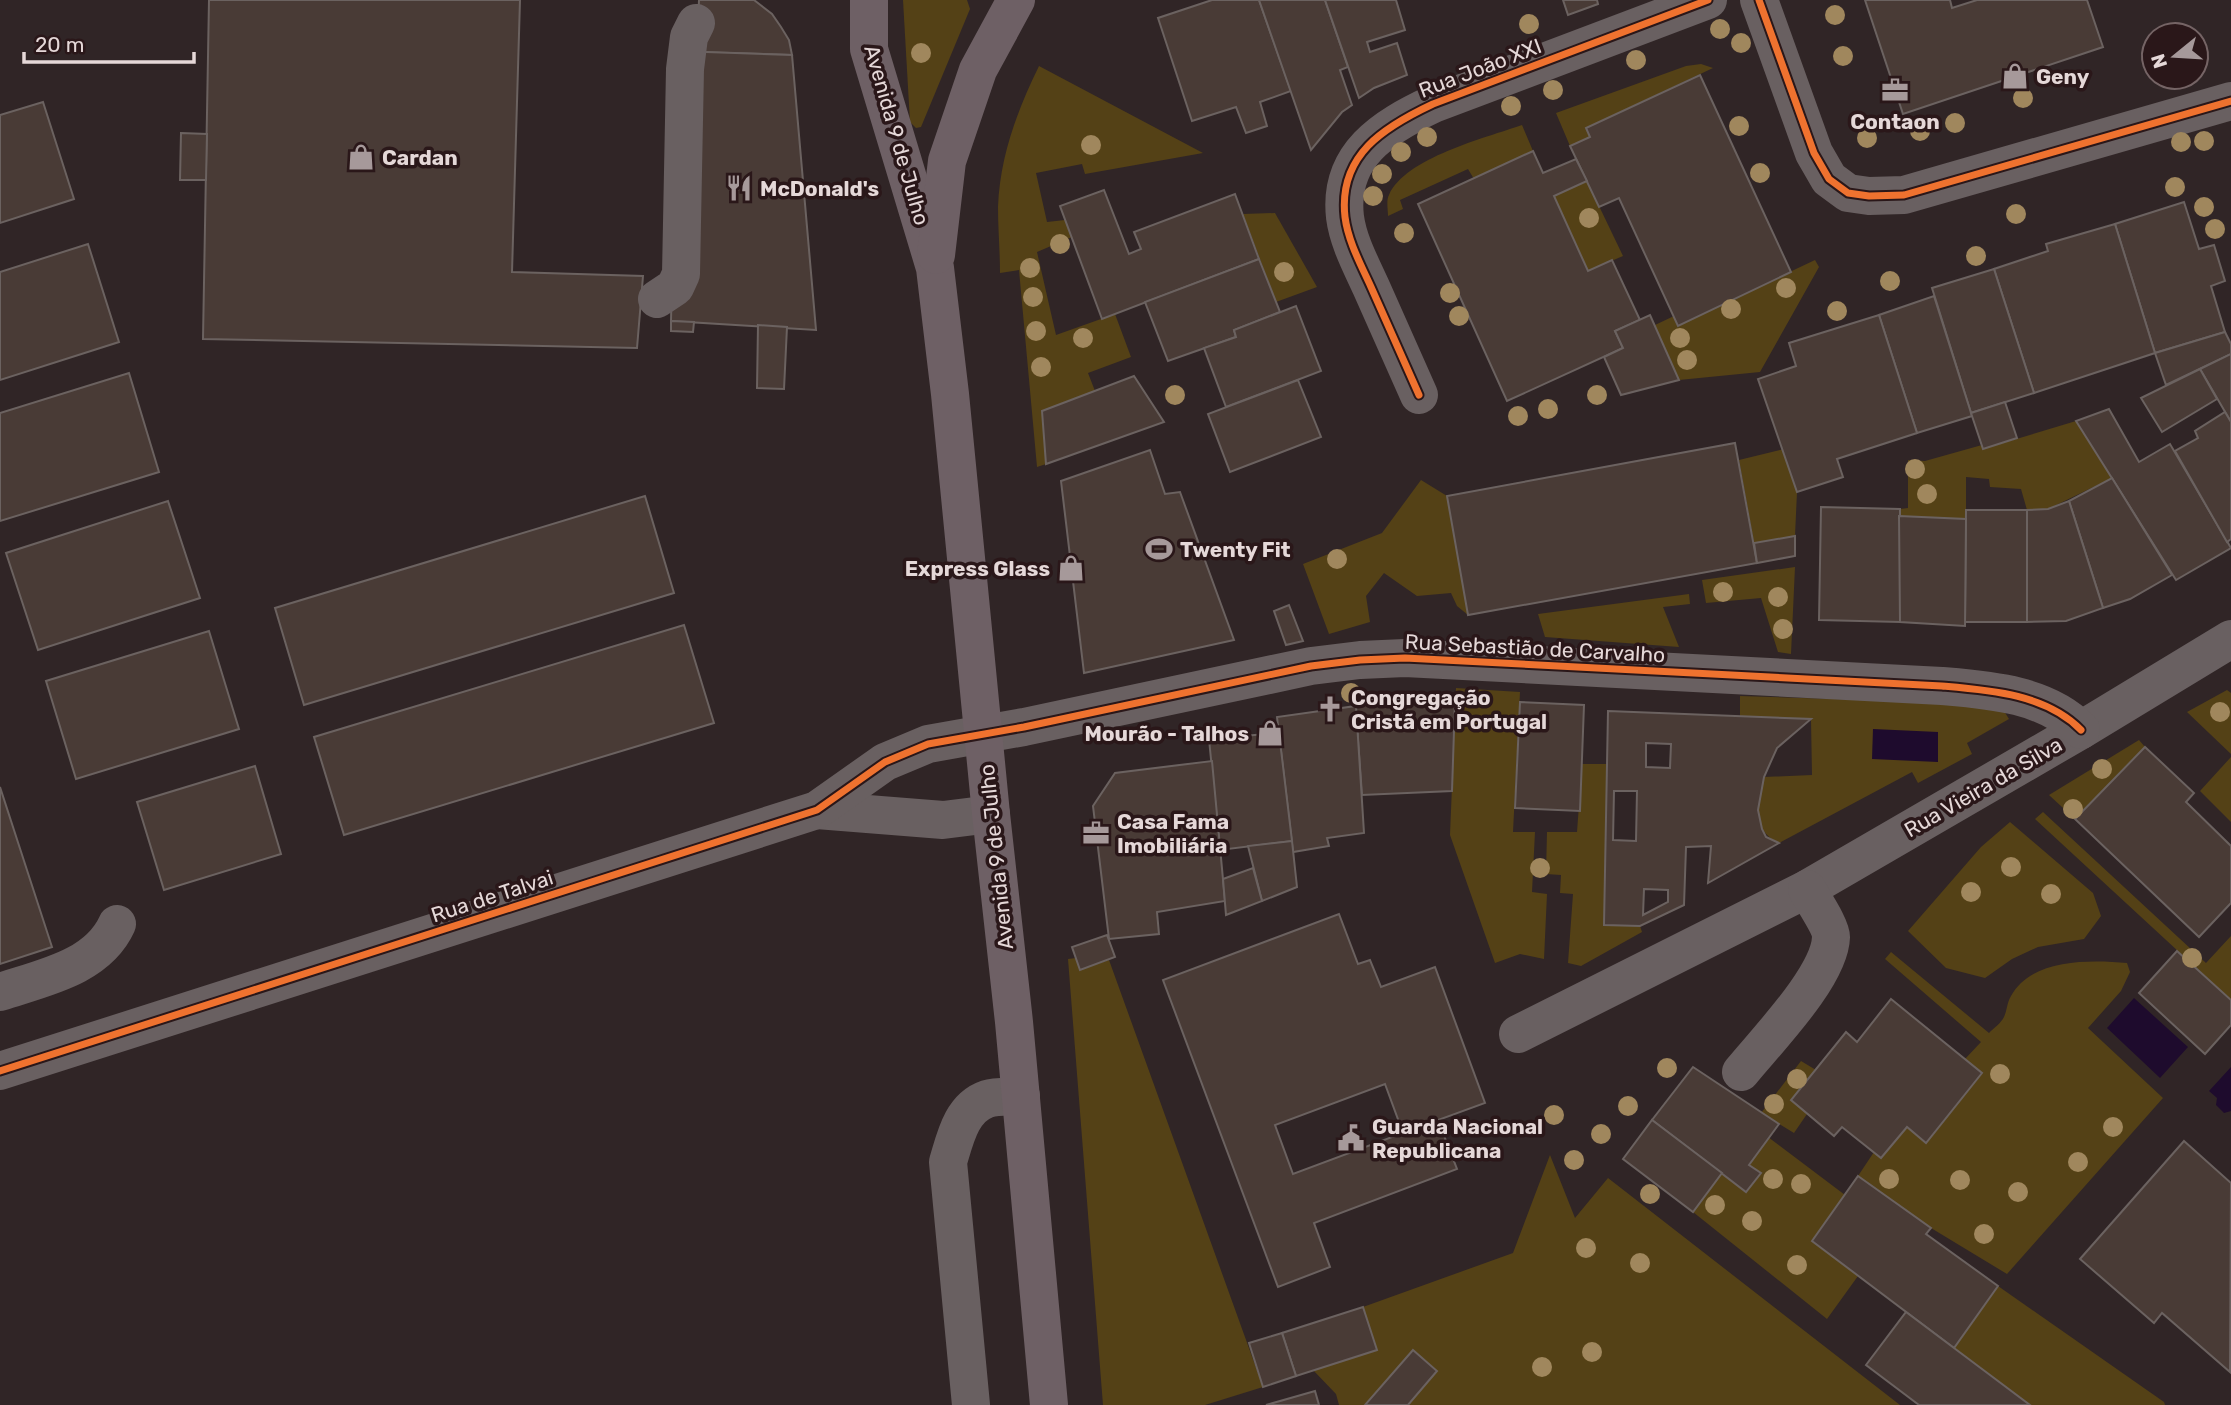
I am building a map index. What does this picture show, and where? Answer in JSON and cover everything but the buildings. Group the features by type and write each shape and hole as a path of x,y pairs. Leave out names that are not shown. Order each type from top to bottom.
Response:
{"main road":[{"path":"843,0 869,48"},
{"name":"Avenida 9 de Julho","path":"869,0 869,48 935,268 952,408 1021,1096 1049,1405"},
{"name":"Avenida 9 de Julho","path":"935,268 947,161 978,71 1016,0"}],"street":[{"name":"Rua João XXI","path":"1419,395 1354,250 1345,218 1345,187 1354,162 1374,139 1400,120 1433,104 1708,0"},
{"path":"1759,0 1814,153 1829,179 1848,193 1869,196 1904,195 2231,101"},
{"path":"657,299 675,287 681,274 672,219 685,69 690,37 696,23"},
{"name":"Rua Vieira da Silva","path":"1518,1034 1807,889 2081,730 2231,639"},
{"name":"Rua Sebastião de Carvalho","path":"983,733 1024,727 1311,666 1405,658 1942,686 2000,692 2050,709 2069,718 2081,730"},
{"name":"Rua de Talvai","path":"0,1071 817,810 885,762 928,744 983,733"},
{"name":"Rua de Talvai","path":"817,810 943,820 991,814"},
{"path":"1741,1072 1816,979 1827,960 1831,934 1807,889"},
{"path":"0,992 65,971 88,958 110,938 117,924"},
{"path":"971,1405 948,1162 959,1125 972,1108 987,1099 1021,1096"}],"shaded area":[{"path":"903,0 967,0 970,9 921,127 916,128 910,122"},
{"path":"1701,64 1713,68 1586,128 1590,137 1570,146 1556,113 1686,66"},
{"path":"1039,66 1203,153 1085,174 1082,164 1036,173 1047,222 1065,220 1072,237 1037,252 1056,335 1115,314 1131,357 1088,373 1095,391 1046,464 1037,467 1019,270 1000,273 998,207 1002,170 1011,134"},
{"path":"1522,125 1533,151 1474,179 1468,169 1400,200 1403,209 1388,216 1389,195 1411,170 1448,151"},
{"path":"1587,181 1623,256 1588,271 1554,196"},
{"path":"1275,213 1317,287 1276,302 1243,214"},
{"path":"1815,260 1819,267 1760,372 1679,380 1655,325 1674,316 1678,325"},
{"path":"2076,421 2112,478 2048,509 2027,510 2021,489 1990,487 1989,479 1966,477 1966,519 1899,516 1900,509 1908,508 1908,460 1925,461 1982,445 1983,449"},
{"path":"1784,449 1797,492 1795,536 1754,543 1739,460"},
{"path":"1421,480 1447,496 1468,615 1457,606 1451,593 1417,596 1384,573 1366,596 1370,622 1329,634 1303,564 1382,533"},
{"path":"1795,567 1791,654 1778,652 1761,598 1706,603 1702,580"},
{"path":"1689,594 1690,604 1663,607 1679,647 1545,637 1538,614"},
{"path":"1456,688 1520,692 1513,832 1535,832 1532,892 1547,894 1544,959 1520,954 1495,963 1450,835"},
{"path":"2227,690 2231,693 2231,754 2187,712"},
{"path":"1740,696 1993,704 2004,711 2009,719 1967,743 1972,754 1918,783 1912,772 1779,843 1764,831 1760,823 1759,806 1764,777 1812,775 1811,720 1740,717"},
{"path":"1873,729 1938,732 1938,762 1872,759"},
{"path":"2139,740 2145,747 2075,819 2049,795"},
{"path":"2231,757 2231,822 2200,791"},
{"path":"1582,764 1607,764 1604,924 1640,926 1642,932 1581,966 1568,963 1573,894 1560,893 1561,875 1546,874 1547,832 1577,832"},
{"path":"2043,812 2206,963 2231,936 2231,1000 2035,819"},
{"path":"2010,822 2093,893 2101,916 2084,939 2038,947 2012,959 1985,978 1946,968 1908,931 1981,847"},
{"path":"1891,952 1989,1033 2003,1019 2011,996 2020,984 2033,974 2047,968 2080,962 2127,963 2130,972 2121,991 2088,1028 2163,1098 2007,1274 1931,1228 1858,1176 1874,1152 1881,1158 1907,1127 1926,1143 1982,1073 1965,1059 1981,1042 1885,959"},
{"path":"1076,958 1080,970 1109,960 1263,1387 1205,1405 1103,1405 1068,959"},
{"path":"2134,998 2188,1047 2160,1078 2107,1028"},
{"path":"1801,1061 1816,1070 1791,1100 1807,1114 1794,1133 1761,1113"},
{"path":"2231,1067 2231,1111 2224,1113 2216,1105 2217,1098 2209,1091"},
{"path":"1768,1137 1845,1195 1812,1241 1858,1276 1827,1319 1693,1212 1722,1173 1747,1191 1761,1173 1749,1165"},
{"path":"1550,1155 1575,1218 1608,1178 1900,1405 1408,1405 1437,1371 1413,1350 1365,1405 1339,1405 1336,1394 1313,1370 1376,1350 1363,1307 1513,1253"},
{"path":"1998,1286 2165,1405 2030,1405 1954,1348"}],"cycle path":[{"path":"1419,395 1349,235 1345,217 1345,195 1349,176 1357,160 1382,134 1433,104 1708,0"},
{"path":"1759,0 1814,153 1829,179 1848,193 1869,196 1904,195 2231,101"},
{"path":"0,1071 817,810 885,762 928,744 1024,727 1311,666 1405,658 1942,686 1997,692 2034,701 2051,708 2081,730"}],"place":[{"name":"Geny","path":"2015,76"},
{"name":"Contaon","path":"1895,90"},
{"name":"Cardan","path":"361,157"},
{"name":"McDonald's","path":"739,188"},
{"name":"Twenty Fit","path":"1159,549"},
{"name":"Express Glass","path":"1071,568"},
{"name":"Congregação Cristã em Portugal","path":"1330,709"},
{"name":"Mourão - Talhos","path":"1270,733"},
{"name":"Casa Fama Imobiliária","path":"1096,833"},
{"name":"Guarda Nacional Republicana","path":"1351,1138"}]}
